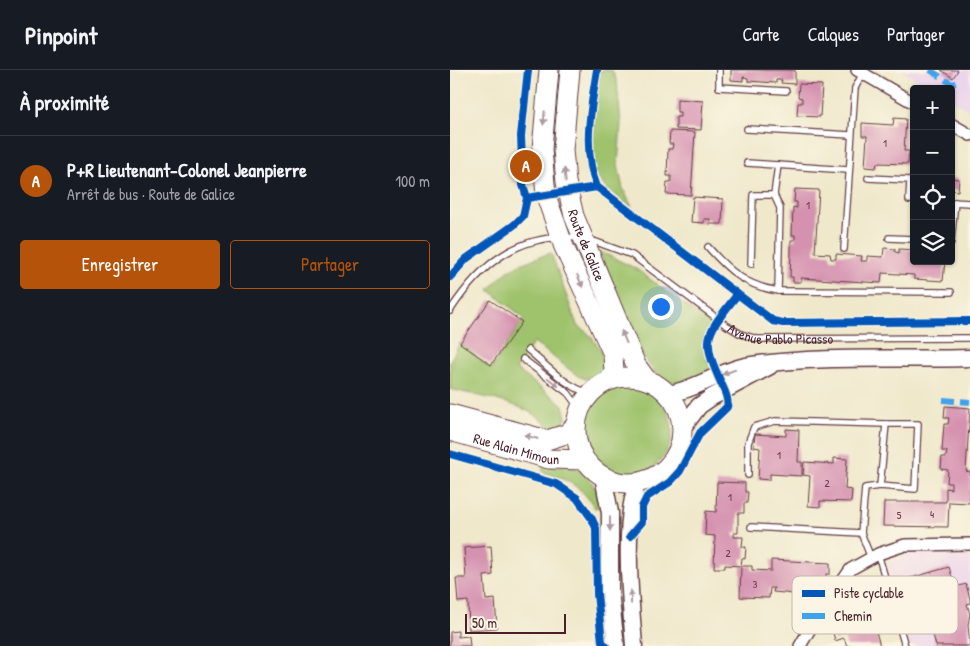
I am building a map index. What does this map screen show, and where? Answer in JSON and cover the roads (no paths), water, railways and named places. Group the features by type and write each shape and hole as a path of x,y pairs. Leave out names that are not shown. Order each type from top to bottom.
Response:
{"main road":[{"name":"Route de Galice","path":"549,70 542,149 546,196 560,236 613,354 614,372 609,380"},
{"name":"Route de Galice","path":"570,70 563,150 566,182 574,216 636,365 647,380"},
{"name":"Avenue Pablo Picasso","path":"669,394 681,392 734,369 751,365 793,360 970,358"},
{"name":"Avenue Pablo Picasso","path":"683,428 699,406 712,396 776,363"},
{"path":"620,376 638,376 647,380 655,383 669,394 679,410 683,428 680,445 673,460 661,473 628,484 611,481 596,472 584,460 577,444 581,409 609,380 620,376"},
{"name":"Rue Alain Mimoun","path":"450,414 547,440 566,434 581,409"},
{"name":"Rue Alain Mimoun","path":"450,430 549,459 584,460"},
{"path":"603,476 610,504 610,591 616,646"},
{"path":"634,646 631,602 630,512 638,482"}],"street":[{"path":"860,72 910,101"},
{"path":"955,126 970,135"},
{"path":"848,576 852,570 875,556 905,545 970,544"},
{"path":"800,646 807,634"}],"lane":[{"path":"718,70 719,87 786,91"},
{"path":"844,249 855,88 860,72"},
{"path":"747,129 851,135"},
{"path":"747,163 848,170"},
{"path":"778,165 774,195 780,208 778,291"},
{"path":"868,178 910,180 910,200"},
{"path":"751,264 754,195 774,195"},
{"path":"955,202 970,203"},
{"name":"Avenue Pablo Picasso","path":"450,311 471,282 497,258 520,245 560,236 584,238 610,245 632,255 726,325 741,334 757,339 970,338"},
{"path":"889,238 910,240"},
{"path":"708,247 744,281 761,288 778,291 951,292"},
{"path":"528,350 559,376 581,391 581,409"},
{"path":"523,359 568,393 581,409"},
{"path":"748,475 748,443 754,427 776,421 918,424 915,489 880,486 865,488 861,533 875,556 882,576"},
{"path":"880,486 886,424"},
{"path":"751,527 861,533"},
{"path":"901,634 905,646"}],"place":[{"name":"P+R Lieutenant-Colonel Jeanpierre","path":"526,166"}]}
